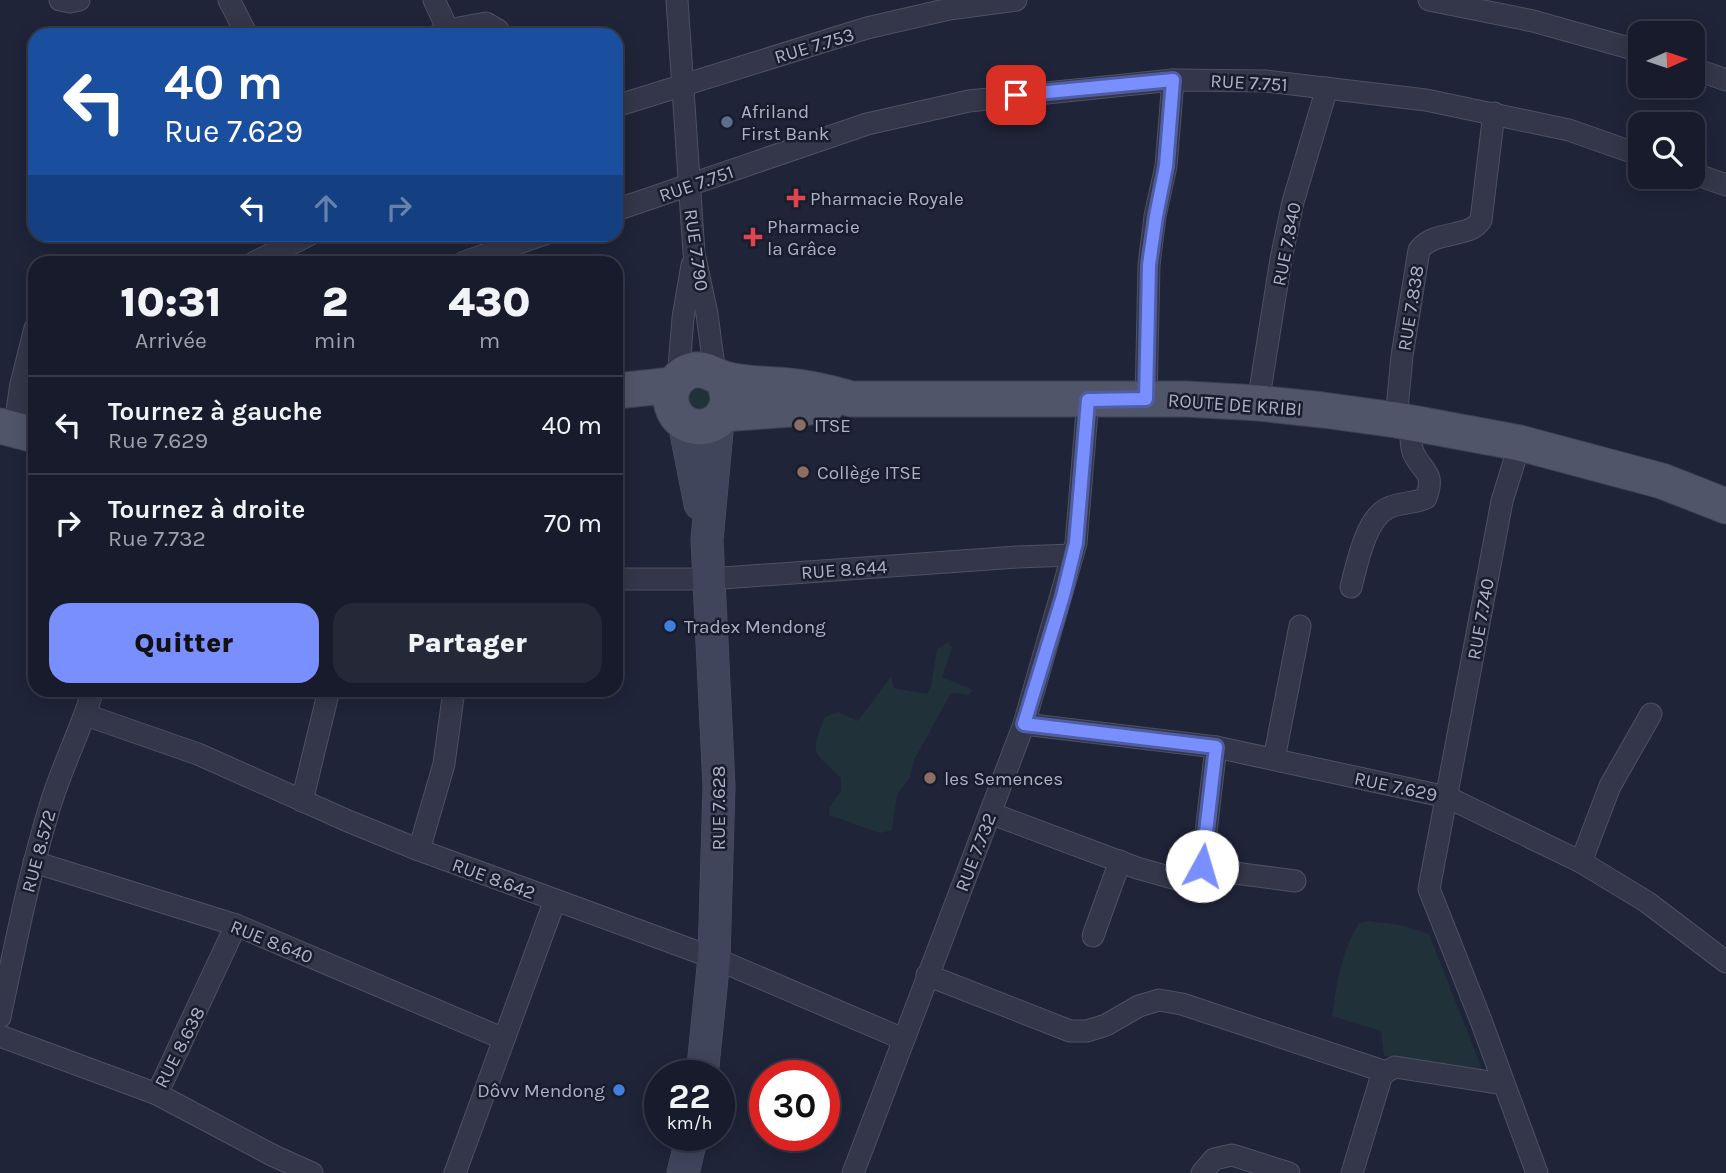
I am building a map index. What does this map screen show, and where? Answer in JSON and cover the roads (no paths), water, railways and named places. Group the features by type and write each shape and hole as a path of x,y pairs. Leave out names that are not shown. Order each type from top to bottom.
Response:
{"main road":[{"name":"ROUTE DE KRIBI","path":"623,392 691,405 690,371 698,369 719,377 805,388 852,399 1146,399 1258,403 1404,421 1520,443 1662,481 1726,506"},
{"path":"691,405 728,397 719,377"},
{"path":"623,403 804,408 852,399"},
{"name":"RUE 7.628","path":"691,405 707,540 719,786 714,958 704,1060"},
{"path":"684,1173 689,1151"}],"street":[{"path":"60,0 79,0"},
{"path":"229,0 243,28"},
{"path":"435,0 442,28"},
{"name":"RUE 7.790","path":"677,0 694,253 719,377"},
{"name":"RUE 7.753","path":"623,104 867,28 949,9 1016,0"},
{"path":"1429,0 1534,21 1628,48"},
{"path":"464,28 486,23 495,28"},
{"path":"1705,73 1726,80"},
{"path":"1146,399 1149,265 1166,166 1173,80"},
{"name":"RUE 7.751","path":"623,208 867,124 970,101 1173,80 1266,81 1426,100 1569,130 1628,151"},
{"name":"RUE 7.840","path":"1258,403 1293,202 1327,88"},
{"name":"RUE 7.838","path":"1404,421 1402,356 1419,250 1433,237 1473,228 1481,220 1494,113"},
{"path":"1705,178 1726,185"},
{"path":"267,256 296,242"},
{"path":"481,256 522,242"},
{"path":"691,405 683,317 694,253"},
{"path":"16,430 21,384 28,356"},
{"name":"RUE 7.732","path":"853,1173 1024,724 1073,555 1079,523 1088,400"},
{"path":"1351,587 1364,541 1376,518 1387,509 1415,504 1426,498 1431,485 1429,474 1413,452 1404,421"},
{"name":"RUE 7.740","path":"1520,443 1502,501 1429,889 1537,1173"},
{"name":"RUE 8.644","path":"623,579 709,579 1073,555"},
{"path":"1274,760 1300,626"},
{"name":"RUE 8.572","path":"0,1017 34,862 51,802 91,697"},
{"path":"302,802 327,697"},
{"path":"419,850 444,764 453,697"},
{"path":"1581,862 1609,786 1651,714"},
{"name":"RUE 8.642","path":"86,715 198,754 302,802 419,850 714,958 903,1039"},
{"name":"RUE 7.629","path":"1024,724 1216,747 1447,797 1581,862 1647,902 1726,962"},
{"path":"1204,869 1202,866 1216,747"},
{"path":"990,813 1119,861 1187,882 1197,878 1204,869"},
{"path":"1093,936 1119,861"},
{"name":"RUE 8.640","path":"34,862 236,925 504,1039"},
{"path":"1204,869 1295,881"},
{"path":"455,1173 555,901"},
{"name":"RUE 8.638","path":"0,1036 157,1094 236,925"},
{"path":"927,975 1070,1031 1087,1031 1106,1025 1139,1006 1159,1000 1194,1008 1386,1072"},
{"path":"1352,1173 1381,1078 1386,1072 1395,1067 1503,1084"},
{"path":"157,1094 274,1156 312,1173"},
{"path":"1202,1173 1214,1159 1232,1155 1289,1173"}],"place":[{"name":"Afriland First Bank","path":"727,122"},
{"name":"Pharmacie Royale","path":"796,198"},
{"name":"Pharmacie la Grâce","path":"753,237"},
{"name":"ITSE","path":"800,425"},
{"name":"Collège ITSE","path":"803,472"},
{"name":"Tradex Mendong","path":"670,626"},
{"name":"les Semences","path":"930,778"},
{"name":"Dôvv Mendong","path":"619,1090"}]}
